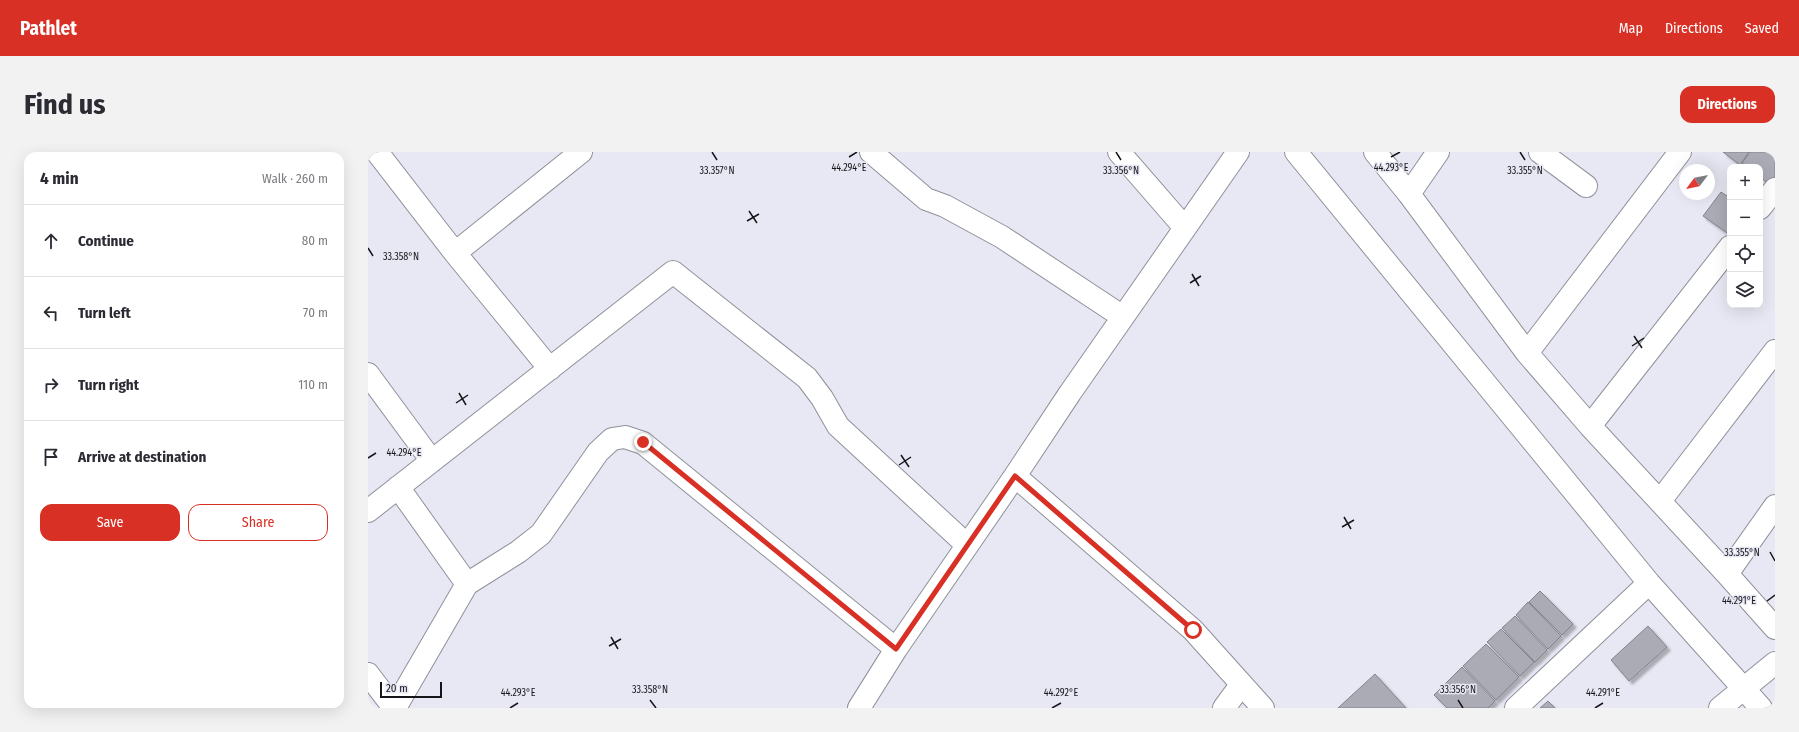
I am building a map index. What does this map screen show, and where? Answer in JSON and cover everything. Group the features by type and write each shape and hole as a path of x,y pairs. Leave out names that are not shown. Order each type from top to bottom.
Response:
{"street":[{"path":"377,152 455,253 550,368"},
{"path":"455,253 581,152"},
{"path":"872,152 926,199 945,206 1002,237 1123,317"},
{"path":"1119,152 1185,228"},
{"path":"859,708 896,649 968,546 1123,317 1238,152"},
{"path":"1296,152 1649,583 1761,708"},
{"path":"1375,152 1409,194 1527,353 1590,426 1775,628"},
{"path":"1409,194 1438,152"},
{"path":"1540,152 1586,186"},
{"path":"1527,353 1680,152"},
{"path":"1763,204 1775,189"},
{"path":"1590,426 1727,251"},
{"path":"368,511 673,272 807,378 822,398 838,426 968,546"},
{"path":"1660,501 1775,350"},
{"path":"368,374 432,461"},
{"path":"368,674 395,708 467,584 518,552 541,534 598,452 612,440 625,437 643,442 896,649"},
{"path":"1015,476 1193,630 1263,708"},
{"path":"398,487 467,584"},
{"path":"1727,574 1775,506"},
{"path":"1516,708 1649,583"},
{"path":"1720,708 1742,688 1775,663"},
{"path":"1224,708 1241,685"}],"building":[{"path":"1723,152 1749,152 1741,164"},
{"path":"1750,152 1775,152 1775,177 1769,184 1763,179 1763,164 1742,163"},
{"path":"1721,192 1727,196 1727,233 1703,216"},
{"path":"1540,591 1573,624 1562,635 1529,602"},
{"path":"1528,602 1561,636 1548,649 1516,615"},
{"path":"1515,616 1547,650 1535,662 1502,628"},
{"path":"1648,626 1667,647 1629,681 1611,660"},
{"path":"1501,629 1534,662 1520,676 1487,642"},
{"path":"1486,644 1519,677 1496,700 1463,666"},
{"path":"1462,667 1495,701 1488,708 1447,708 1434,695"},
{"path":"1375,674 1406,708 1338,708"},
{"path":"1548,701 1555,708 1540,708"}],"route":[{"path":"643,442 896,649 1015,476 1193,630"}]}
